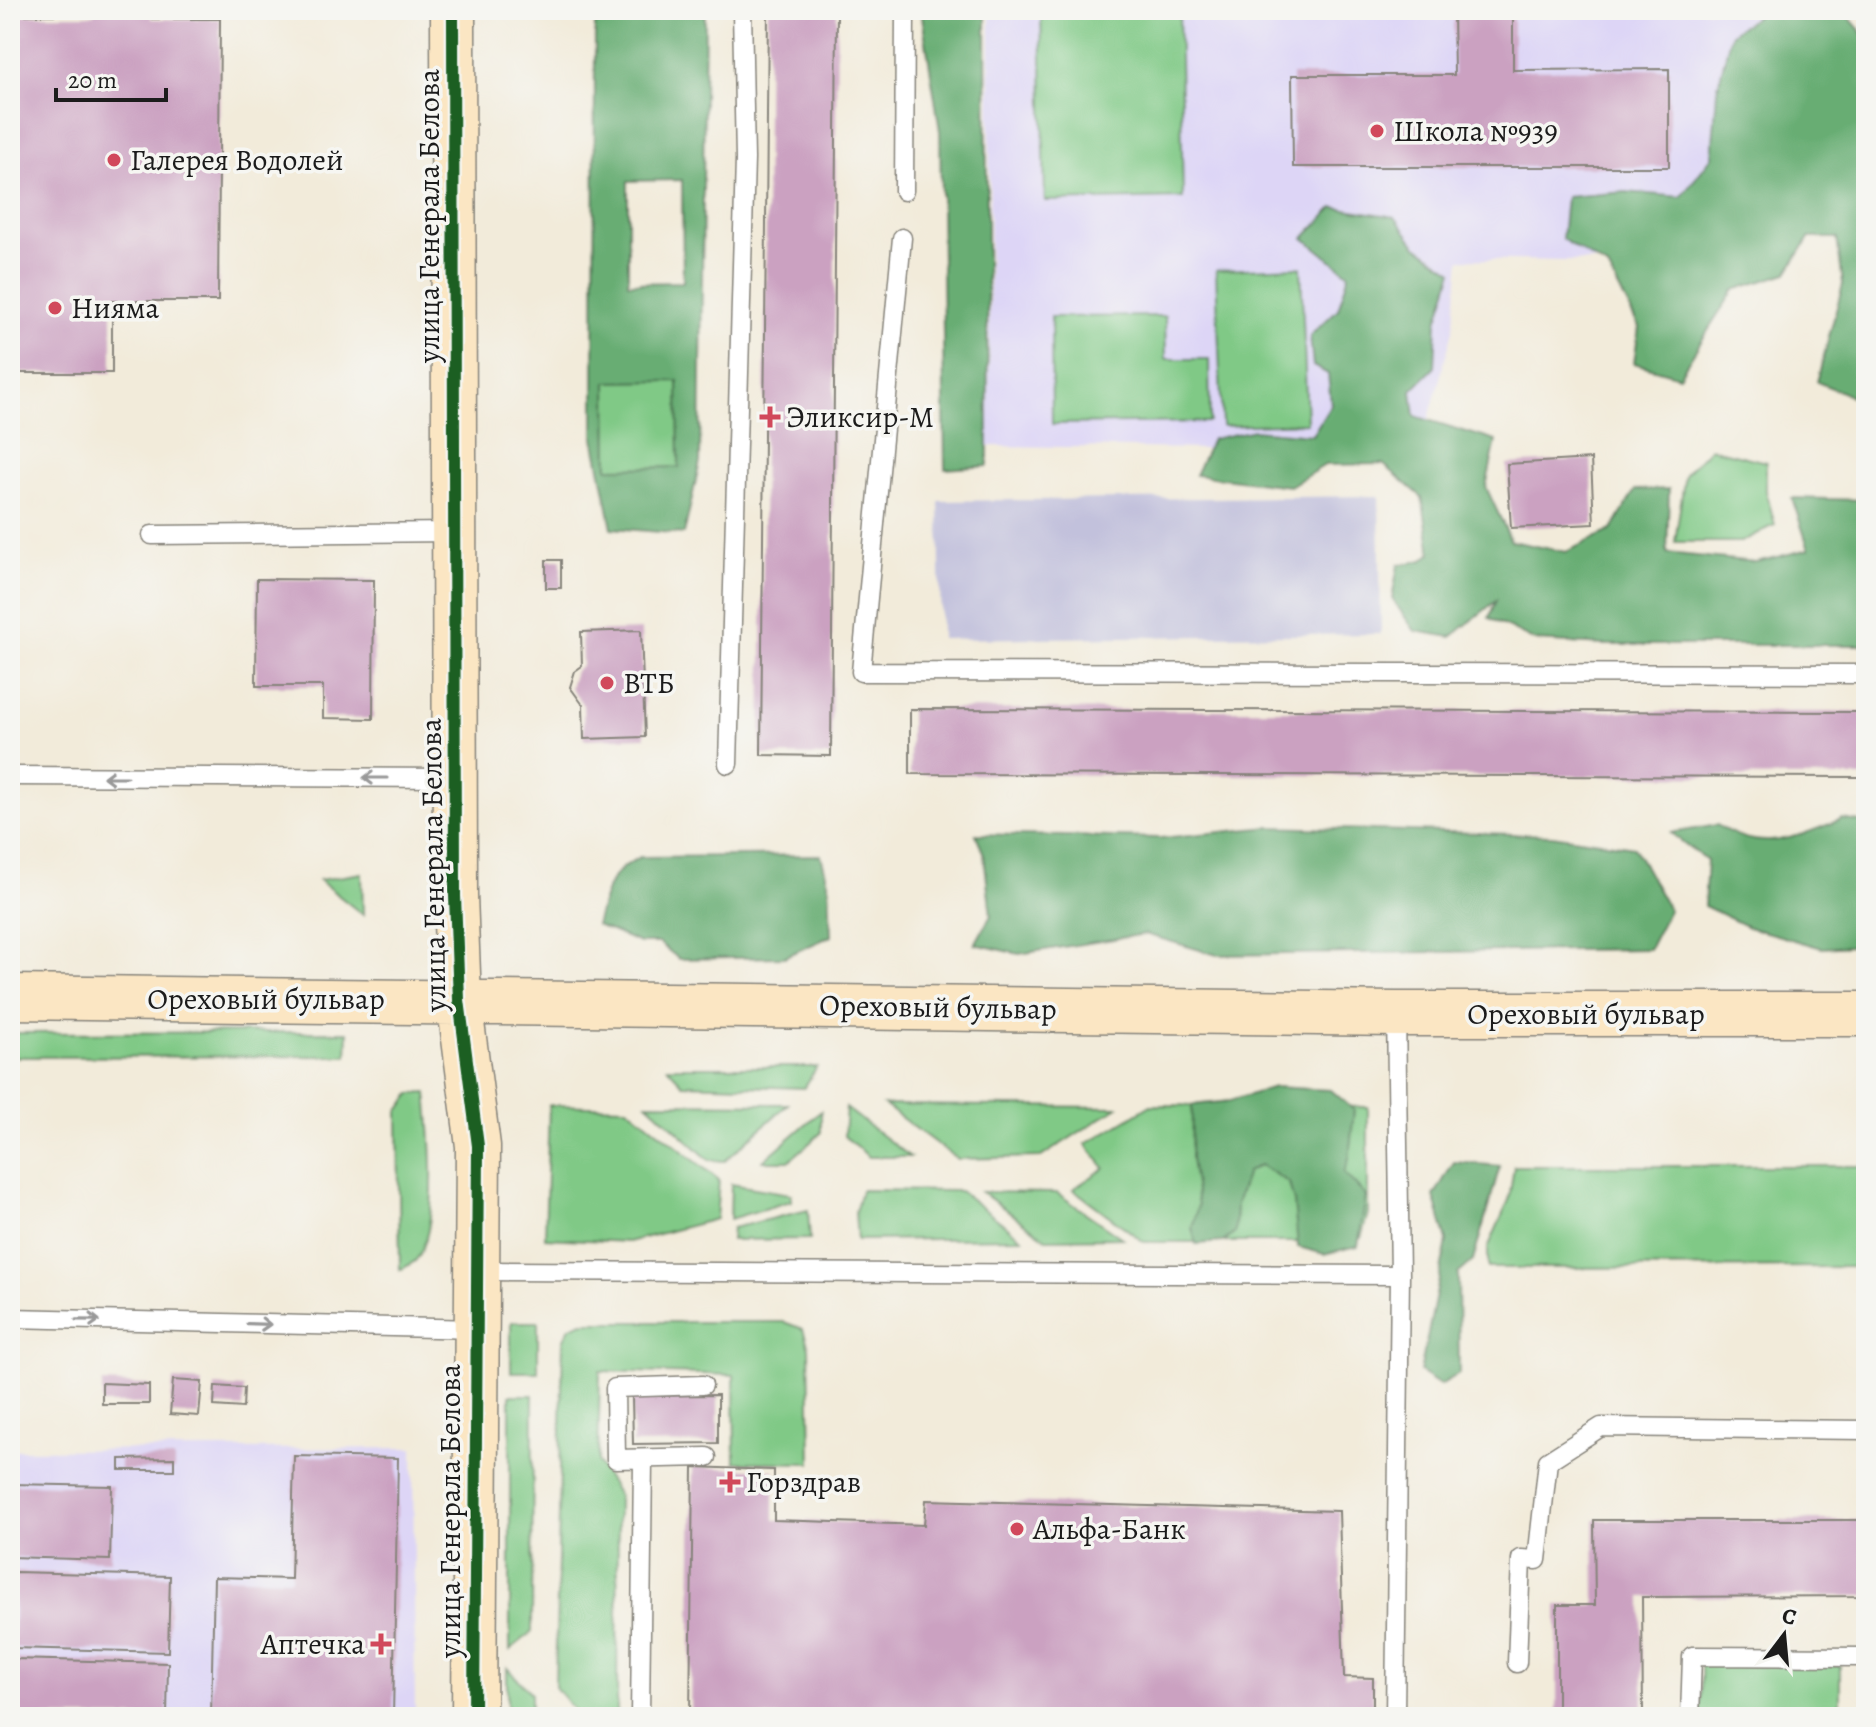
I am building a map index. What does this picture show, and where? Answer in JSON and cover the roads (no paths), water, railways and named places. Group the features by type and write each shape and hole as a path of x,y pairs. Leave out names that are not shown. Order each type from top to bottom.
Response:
{"main road":[{"name":"улица Генерала Белова","path":"453,10 457,532 453,778 459,1000 478,1146 474,1717"},
{"name":"Ореховый бульвар","path":"10,997 459,1000 1396,1014 1866,1014"}],"lane":[{"path":"728,764 745,159 742,10"},
{"path":"904,191 905,10"},
{"path":"902,238 861,672 1866,674"},
{"path":"152,535 457,532"},
{"path":"10,776 453,778"},
{"path":"1395,1717 1400,1275 1396,1014"},
{"path":"477,1271 1400,1275"},
{"path":"10,1318 477,1329"},
{"path":"703,1385 615,1388 616,1459 643,1461 707,1457"},
{"path":"1517,1663 1521,1559 1537,1560 1548,1461 1601,1427 1866,1430"},
{"path":"640,1717 643,1461"},
{"path":"1690,1717 1692,1656 1866,1657"}],"place":[{"name":"Школа №939","path":"1377,131"},
{"name":"Галерея Водолей","path":"114,160"},
{"name":"Нияма","path":"55,308"},
{"name":"Эликсир-М","path":"770,417"},
{"name":"ВТБ","path":"607,683"},
{"name":"Горздрав","path":"730,1482"},
{"name":"Альфа-Банк","path":"1017,1529"},
{"name":"Аптечка","path":"381,1644"}]}
